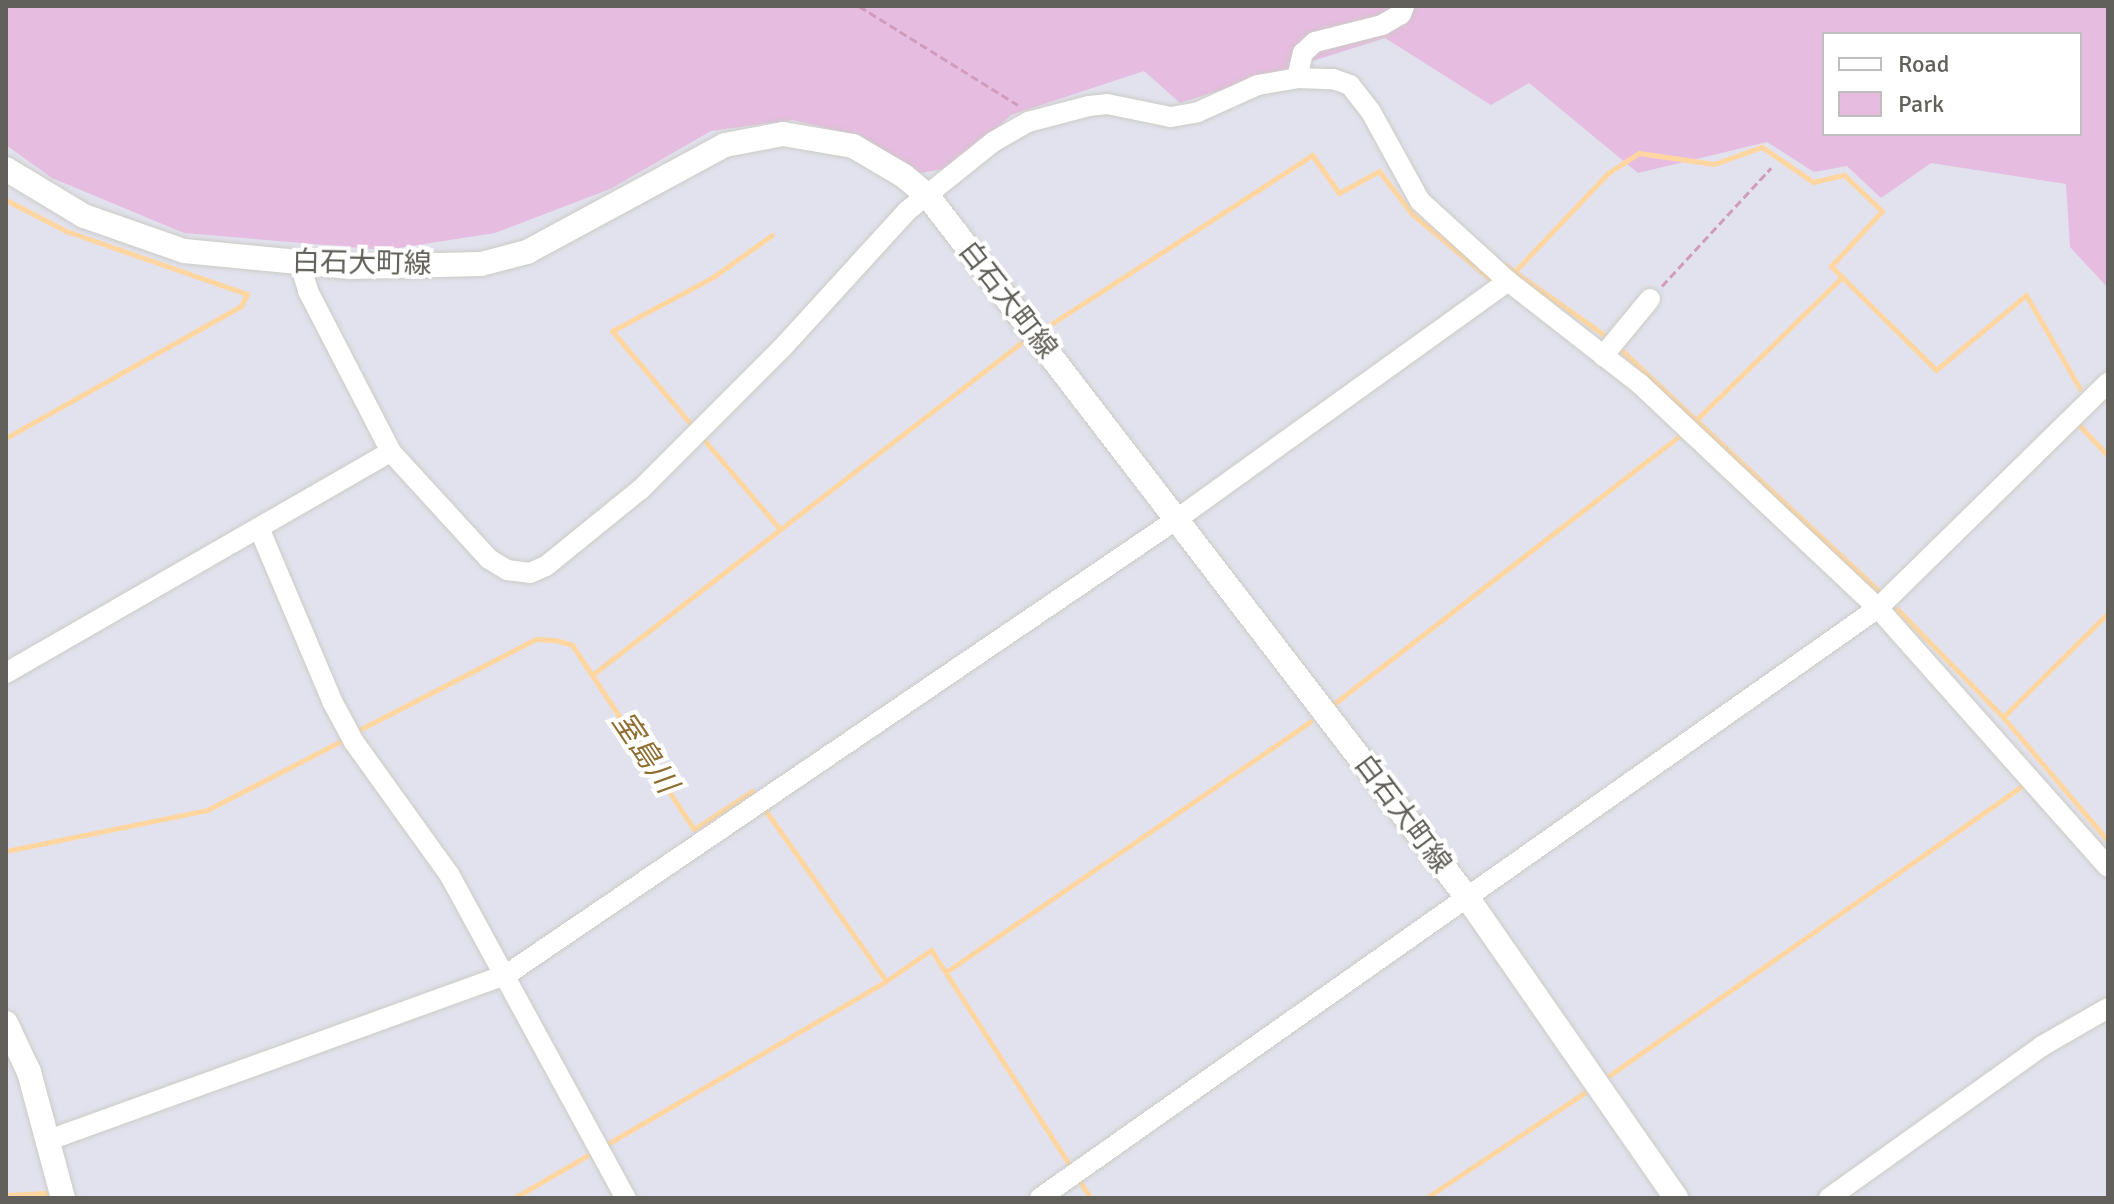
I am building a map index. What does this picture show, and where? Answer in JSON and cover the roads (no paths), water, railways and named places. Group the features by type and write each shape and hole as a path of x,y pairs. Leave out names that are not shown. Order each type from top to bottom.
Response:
{"main road":[{"name":"白石大町線","path":"6,169 84,216 184,251 300,264 481,264 527,252 725,145 783,134 853,146 927,195 1469,900 1676,1198"},
{"path":"6,1023 29,1072 63,1198"}],"street":[{"path":"1297,78 1303,53 1315,42 1382,25 1401,14 1404,6"},
{"path":"300,264 308,291 391,452 489,559 518,571 546,566 640,490 927,195 993,142 1028,122 1107,104 1171,117 1198,112 1258,85 1297,78 1350,85 1371,112 1420,201 1508,281 1610,347 1878,608 2108,867"},
{"path":"49,1140 506,975 1177,519 1508,281"},
{"path":"1610,347 1650,299"},
{"path":"1040,1198 1469,900 1878,608 2108,383"},
{"path":"6,673 391,452"},
{"path":"259,528 350,735 449,874 626,1198"},
{"path":"1829,1198 2042,1046 2108,1008"}],"waterway":[{"path":"1517,269 1608,173 1639,153 1714,164 1762,147 1813,182 1844,175 1882,211 1831,266 1842,277"},
{"path":"1048,326 1312,155 1339,193 1379,171 1412,214 1490,279"},
{"path":"6,200 66,231 247,294 241,306 6,438"},
{"path":"689,422 612,331 713,277 772,235"},
{"path":"1505,265 1610,339"},
{"path":"1696,420 1842,277 1936,370 2026,295 2080,389"},
{"path":"592,675 1021,343"},
{"path":"1617,346 1879,591"},
{"path":"2078,424 2108,456"},
{"path":"1335,703 1679,436"},
{"path":"705,441 780,529"},
{"path":"1897,609 2003,717"},
{"path":"2108,613 2003,717 2108,841"},
{"name":"室島川","path":"353,733 536,639 555,640 572,645 694,829 752,791 757,799"},
{"path":"946,972 1310,722"},
{"name":"室島川","path":"6,851 207,810 345,739"},
{"path":"1610,1075 2022,786"},
{"name":"室島川","path":"763,807 886,981 931,950 1073,1170"},
{"path":"604,1146 886,981"},
{"path":"1426,1198 1584,1093"},
{"path":"514,1198 595,1151"},
{"name":"室島川","path":"1078,1179 1091,1198"},
{"path":"6,1195 45,1193 46,1198"}]}
